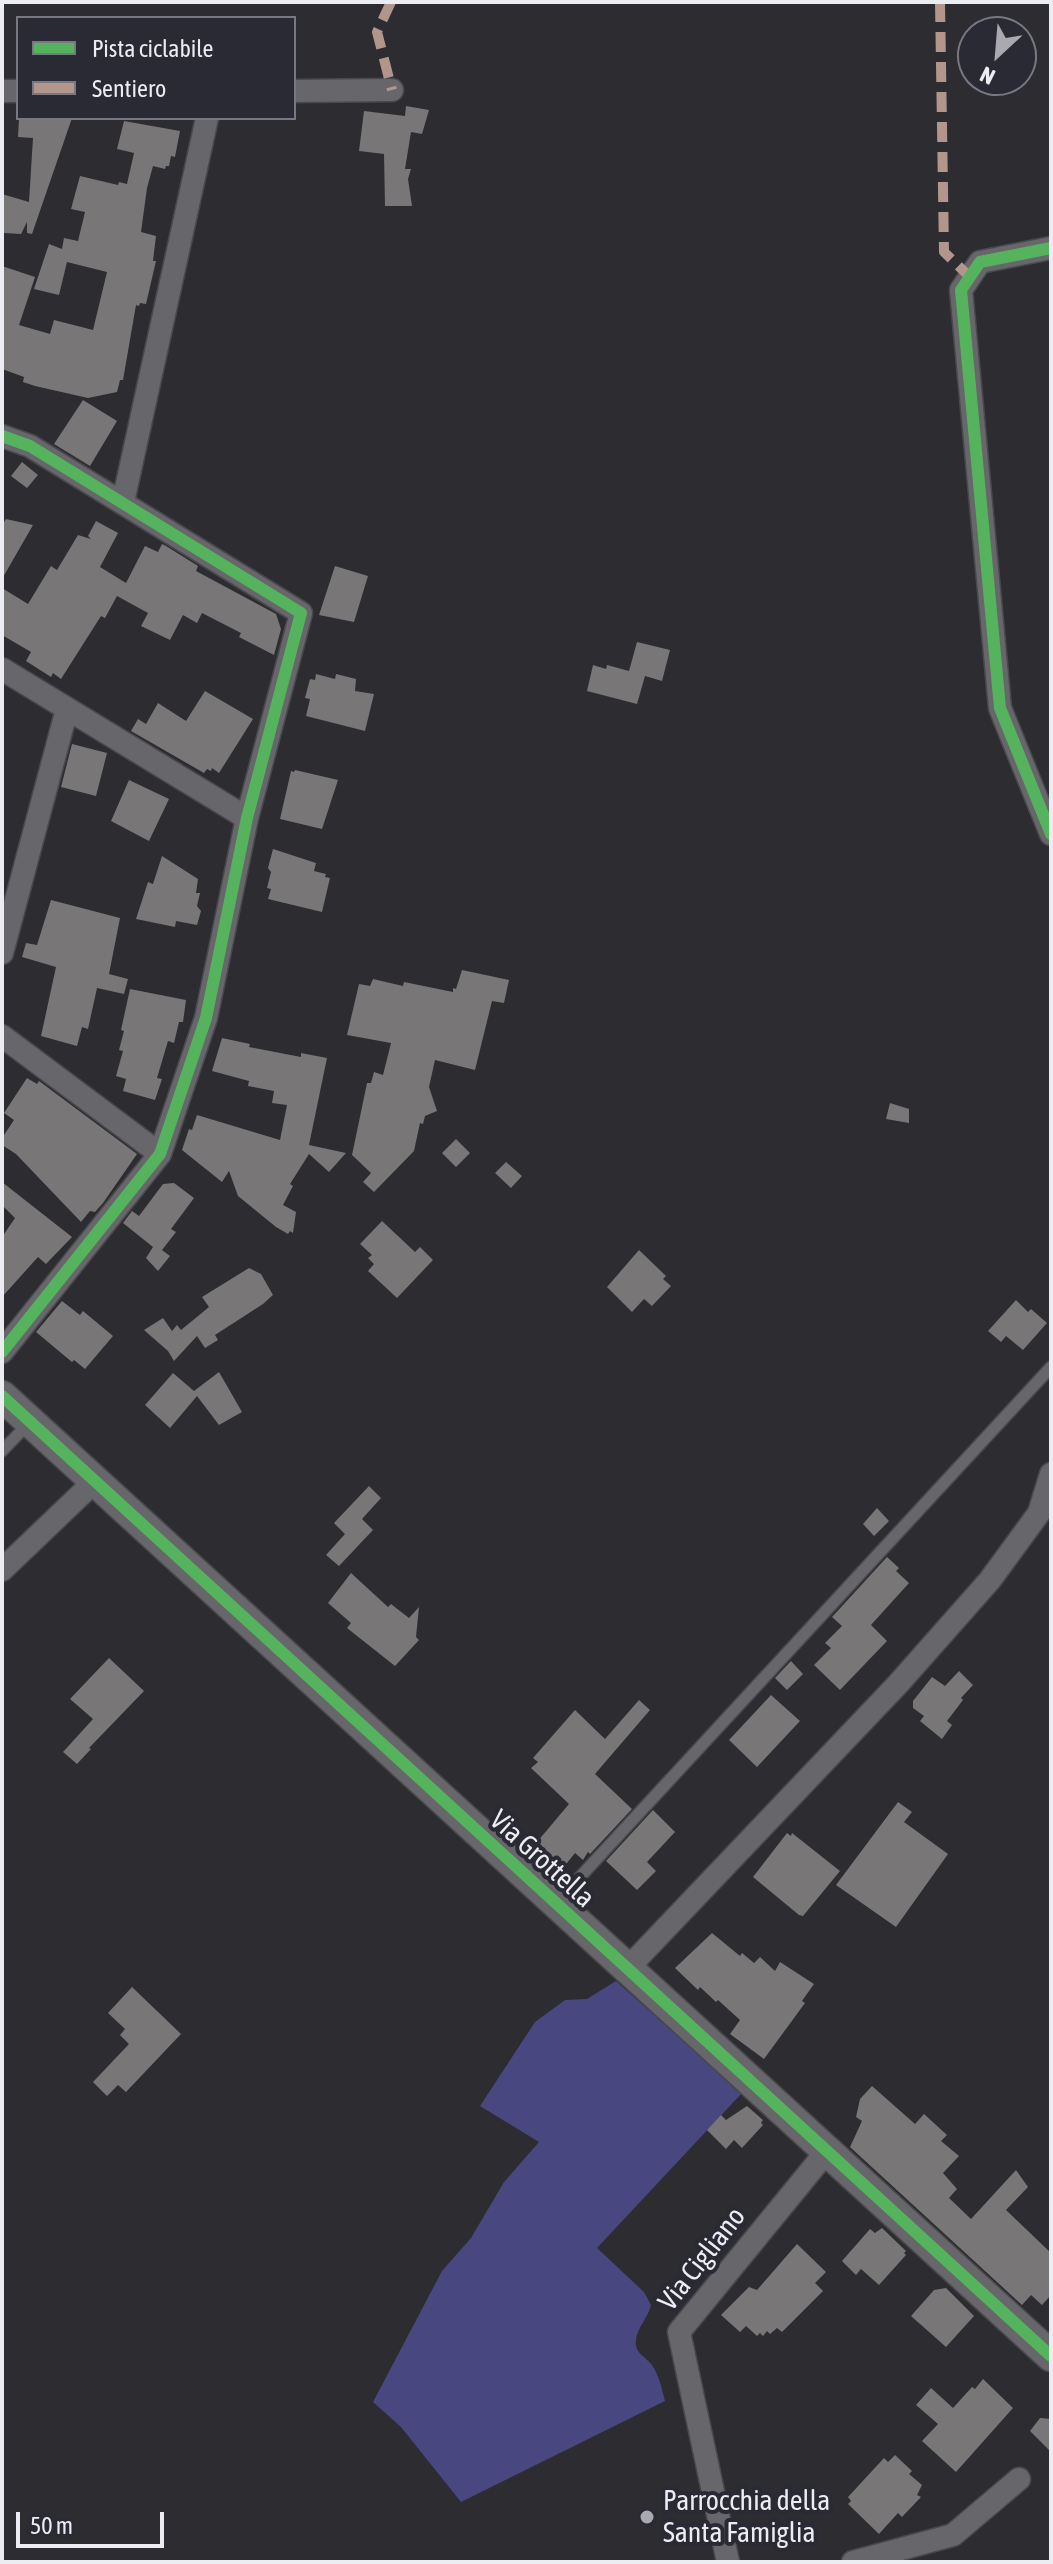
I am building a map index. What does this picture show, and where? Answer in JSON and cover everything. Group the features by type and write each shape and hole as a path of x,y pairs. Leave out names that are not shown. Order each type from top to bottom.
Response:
{"street":[{"path":"296,91 392,90"},
{"path":"123,502 207,120"},
{"path":"1051,248 980,262 961,290 1000,708 1051,834"},
{"path":"2,436 30,446 301,613 247,818 206,1018 160,1154 2,1352"},
{"path":"2,669 247,818"},
{"path":"2,953 67,709"},
{"path":"2,1036 160,1154"},
{"name":"Via Grottella","path":"2,1396 1051,2356"},
{"path":"627,1969 898,1684 990,1580 1039,1513 1051,1474"},
{"path":"2,1570 94,1482"},
{"name":"Via Cigliano","path":"728,2562 679,2332 827,2151"},
{"path":"853,2562 880,2559 953,2535 1019,2479"}],"lane":[{"path":"556,1903 1051,1367"},
{"path":"2,1451 30,1422"}],"shaded area":[{"path":"616,1981 742,2093 597,2248 644,2292 651,2305 638,2331 636,2344 638,2351 654,2369 665,2401 461,2502 401,2427 373,2402 442,2271 471,2238 504,2182 539,2142 480,2106 535,2022 565,2000 587,1999"}],"building":[{"path":"406,106 429,110 422,134 411,132 405,169 411,169 408,179 412,206 385,206 384,154 359,151 364,111 405,116"},
{"path":"19,120 71,120 32,234 27,233 27,222 21,234 4,233 2,223 2,194 29,202 33,138 18,137"},
{"path":"124,121 180,131 175,157 171,156 165,169 153,166 147,188 141,232 156,236 153,261 156,261 146,304 136,305 123,380 120,380 117,392 88,398 23,382 24,377 2,369 2,266 35,277 19,325 50,334 54,320 93,330 107,272 67,262 59,295 34,289 49,244 62,249 64,238 78,241 85,212 71,209 80,176 118,185 119,182 127,184 134,153 117,149"},
{"path":"83,400 117,421 90,466 54,444"},
{"path":"22,462 38,475 27,488 11,476"},
{"path":"6,519 33,525 2,579 2,525"},
{"path":"96,521 118,533 100,567 126,583 145,546 158,552 162,544 166,546 198,566 196,571 276,614 281,629 274,655 202,613 197,623 183,615 170,640 141,626 148,613 117,596 61,679 53,673 51,677 26,661 31,652 2,635 2,588 28,604 51,566 57,570 78,535 91,539 88,536"},
{"path":"335,566 368,576 354,622 319,615"},
{"path":"637,642 670,650 662,681 645,676 637,704 587,691 593,665 629,671"},
{"path":"316,674 335,679 336,674 356,679 355,691 374,694 365,731 306,716 310,699 305,698 310,679 315,680"},
{"path":"205,691 253,719 219,773 212,768 204,773 131,731 138,719 146,724 158,703 186,721"},
{"path":"72,744 107,753 96,796 61,787"},
{"path":"291,771 338,780 322,829 280,819"},
{"path":"129,780 169,799 149,841 111,821"},
{"path":"273,849 316,863 314,871 330,878 322,912 268,899 271,872 268,868"},
{"path":"162,856 198,879 196,893 200,893 197,906 201,911 197,925 176,921 175,927 136,919 148,882 153,884"},
{"path":"51,900 120,918 109,974 128,979 124,994 97,988 88,1029 82,1027 77,1046 41,1036 56,967 22,957 26,943 37,945"},
{"path":"462,970 509,980 504,1003 492,1001 475,1070 435,1060 429,1087 437,1111 425,1116 423,1124 420,1123 414,1151 374,1192 363,1182 371,1173 352,1155 367,1083 371,1083 374,1072 383,1075 391,1043 347,1035 359,984 370,986 373,979 453,992"},
{"path":"130,989 186,1000 183,1022 179,1022 174,1043 168,1041 157,1078 162,1079 155,1100 123,1091 126,1079 116,1076 123,1051 119,1050 124,1031 121,1030"},
{"path":"222,1038 250,1044 249,1047 301,1057 301,1053 327,1058 309,1145 346,1153 329,1172 309,1154 290,1184 293,1186 283,1205 296,1212 293,1233 290,1231 288,1234 276,1227 238,1196 229,1171 222,1182 182,1150 197,1115 280,1140 287,1105 272,1103 274,1091 248,1086 249,1081 212,1071"},
{"path":"27,1078 37,1084 39,1081 137,1154 103,1203 95,1212 90,1211 81,1222 16,1154 2,1145 2,1138 14,1120 4,1113"},
{"path":"890,1103 909,1109 909,1123 886,1119"},
{"path":"456,1139 470,1153 456,1167 442,1153"},
{"path":"506,1162 522,1176 511,1188 495,1173"},
{"path":"2,1182 72,1237 46,1264 38,1257 2,1297 2,1237 15,1218 2,1205"},
{"path":"174,1183 194,1198 171,1229 176,1232 162,1250 170,1256 158,1271 146,1258 153,1247 123,1223 132,1211 139,1216 163,1184"},
{"path":"382,1221 415,1252 420,1247 433,1260 397,1298 368,1271 374,1264 368,1258 372,1255 360,1244"},
{"path":"639,1250 666,1276 663,1279 671,1286 652,1306 644,1299 632,1312 607,1287"},
{"path":"249,1268 261,1274 273,1295 215,1335 218,1340 205,1348 197,1336 174,1361 168,1351 144,1330 163,1318 172,1331 177,1325 181,1330 209,1307 202,1297"},
{"path":"1016,1300 1028,1312 1031,1309 1047,1323 1023,1350 1006,1336 1001,1342 988,1331"},
{"path":"62,1301 80,1315 83,1311 113,1336 85,1369 36,1332"},
{"path":"219,1372 242,1412 219,1425 197,1396 170,1428 145,1405 173,1373 194,1391"},
{"path":"369,1486 381,1498 362,1519 373,1530 339,1566 326,1555 345,1534 334,1523"},
{"path":"877,1508 889,1521 874,1536 863,1524"},
{"path":"887,1557 909,1583 871,1625 887,1641 840,1690 814,1665 831,1648 825,1643 842,1626 832,1617"},
{"path":"351,1573 388,1607 391,1604 409,1618 419,1607 416,1637 419,1640 395,1666 347,1628 351,1623 328,1603"},
{"path":"109,1658 144,1691 77,1764 63,1752 93,1719 70,1699"},
{"path":"791,1661 803,1674 787,1690 775,1678"},
{"path":"959,1671 973,1685 947,1721 952,1725 942,1739 920,1721 924,1716 913,1708 913,1701 932,1677 945,1686"},
{"path":"771,1695 800,1721 757,1767 729,1740"},
{"path":"639,1700 650,1710 595,1774 632,1809 583,1860 575,1853 563,1868 537,1842 569,1804 531,1768 538,1762 533,1758 575,1710 605,1739"},
{"path":"898,1802 912,1812 904,1822 948,1854 896,1927 836,1885"},
{"path":"653,1810 675,1832 647,1862 656,1871 637,1890 606,1861"},
{"path":"787,1833 791,1836 792,1833 840,1871 803,1916 753,1877"},
{"path":"712,1933 740,1956 742,1953 754,1963 760,1957 775,1971 780,1962 814,1984 802,2001 805,2003 764,2059 730,2034 740,2020 700,1987 698,1990 675,1968"},
{"path":"132,1987 181,2034 126,2092 118,2085 107,2096 93,2082 129,2044 120,2035 125,2029 108,2013"},
{"path":"872,2086 915,2124 924,2114 947,2135 941,2141 959,2156 943,2173 957,2189 949,2198 971,2219 1016,2170 1028,2187 1006,2210 1051,2253 1051,2295 1042,2305 1031,2295 1022,2305 850,2147 862,2121 856,2117 860,2099"},
{"path":"747,2106 763,2120 763,2125 742,2148 734,2140 726,2149 707,2130 721,2115 726,2120"},
{"path":"882,2228 906,2251 906,2255 879,2285 861,2269 856,2275 842,2261 870,2229 875,2233"},
{"path":"797,2244 826,2272 815,2283 823,2291 782,2332 777,2328 770,2334 767,2331 763,2336 760,2333 757,2336 746,2326 740,2332 721,2315 749,2287 757,2290"},
{"path":"946,2288 974,2316 946,2347 911,2316 934,2290"},
{"path":"983,2379 1013,2408 956,2472 922,2441 938,2424 916,2405 931,2388 953,2408"},
{"path":"1040,2418 1051,2419 1051,2452 1030,2431"},
{"path":"895,2455 922,2485 917,2495 921,2497 902,2517 898,2513 879,2534 848,2504 851,2501 848,2497 884,2458 888,2462"}],"marked path":[{"path":"391,2 377,32 392,90"},
{"path":"940,2 944,252 970,277"}],"cycle path":[{"path":"1051,248 980,262 961,290 1000,708 1051,834"},
{"path":"2,436 30,446 301,613 247,818 206,1018 160,1154 2,1352"},
{"path":"2,1396 1051,2356"}],"place":[{"name":"Parrocchia della Santa Famiglia","path":"647,2517"}]}
